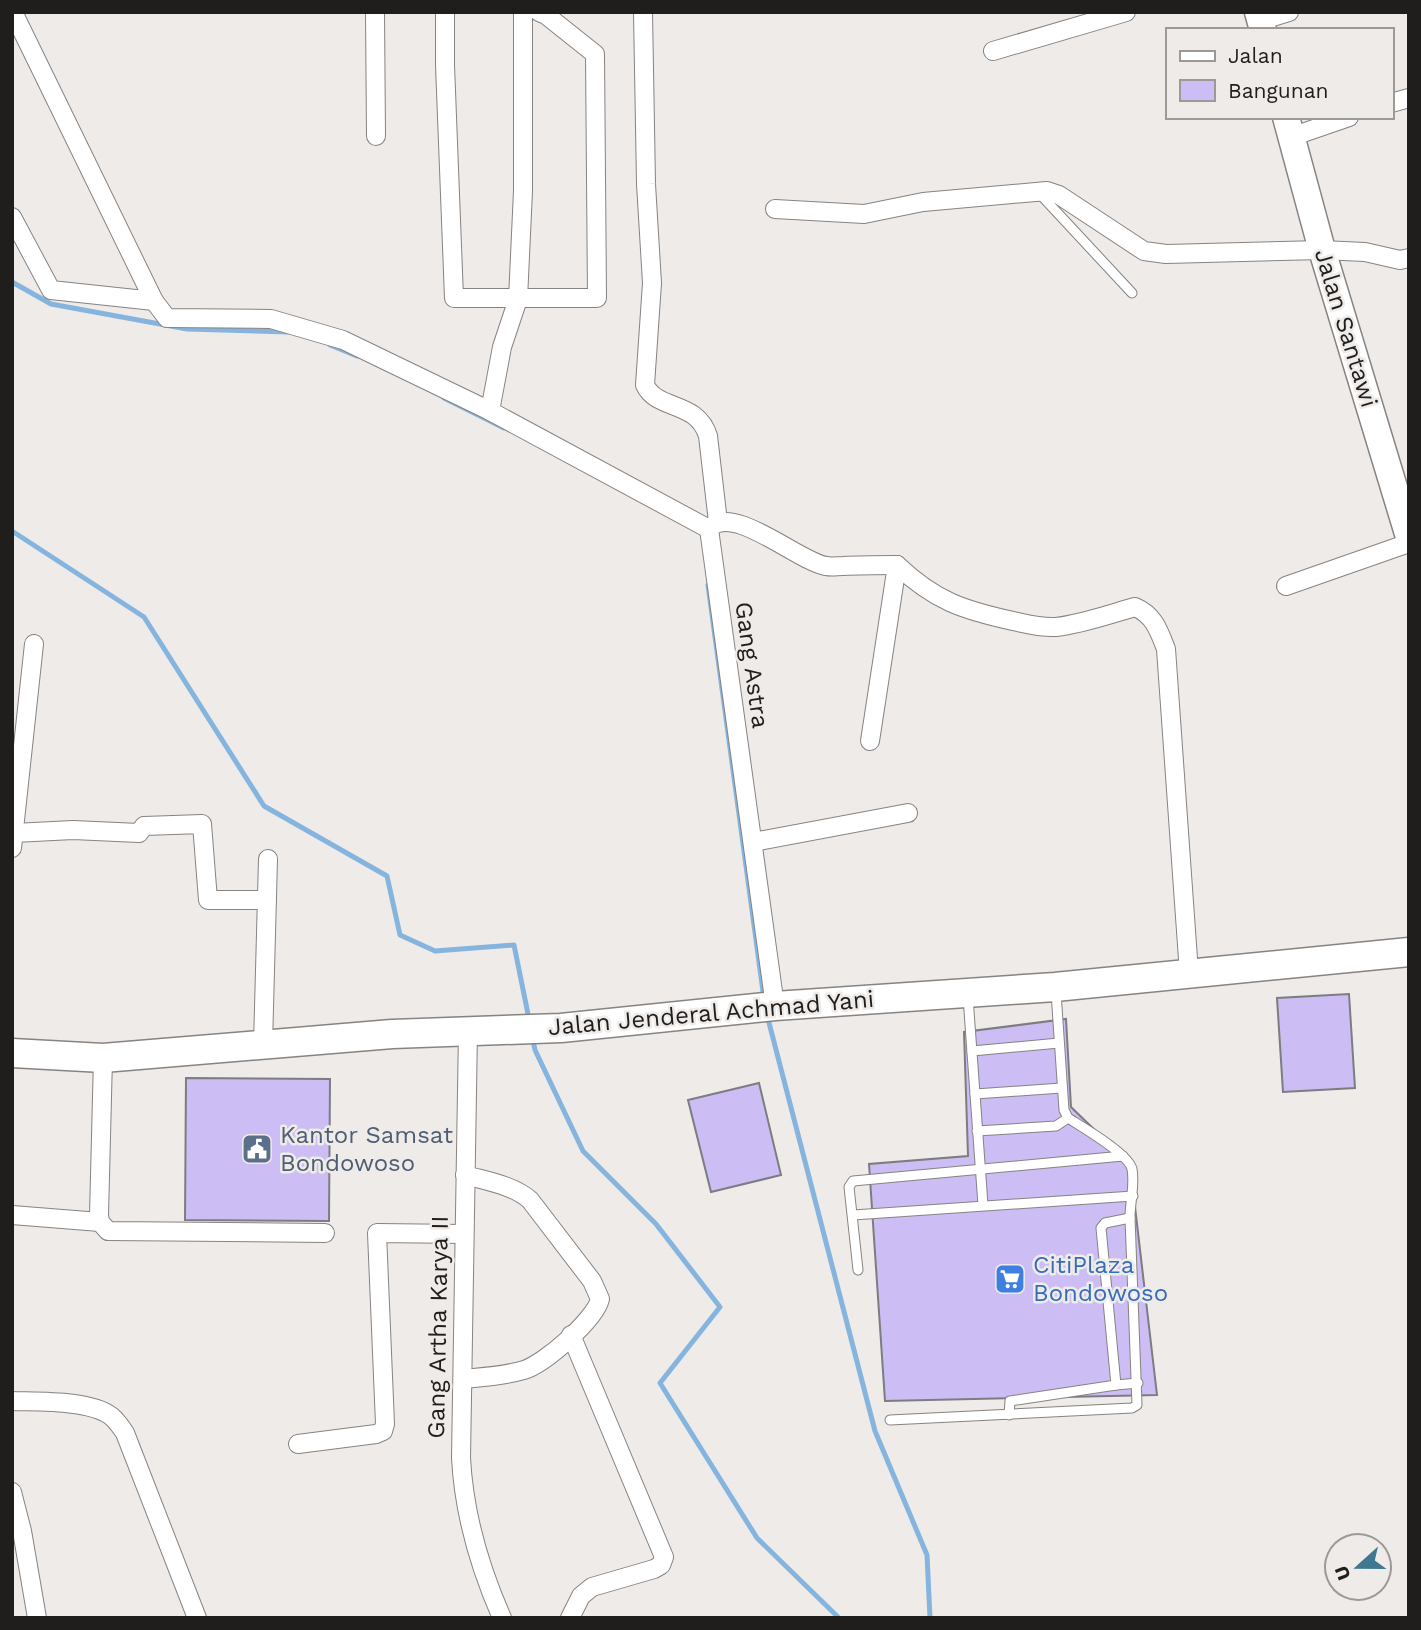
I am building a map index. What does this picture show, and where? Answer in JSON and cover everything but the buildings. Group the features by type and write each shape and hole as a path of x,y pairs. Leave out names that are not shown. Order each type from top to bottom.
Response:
{"main road":[{"name":"Jalan Santawi","path":"1289,127 1322,250 1409,537"},
{"name":"Jalan Jenderal Achmad Yani","path":"12,1053 103,1058 468,1030 561,1028 764,1008 1055,987 1409,952"}],"street":[{"path":"13,12 155,301 167,318 271,319 343,340 490,411 713,526 724,521 755,530 814,563 828,567 897,565 913,580 960,608 1045,627 1059,627 1135,607 1146,612 1155,624 1166,649 1189,972"},
{"path":"375,12 376,136"},
{"path":"445,12 454,298 597,298 595,54 547,15 538,12"},
{"path":"490,411 502,347 518,299 523,191 523,12"},
{"name":"Gang Astra","path":"643,12 646,184 652,283 645,386 652,395 697,416 704,424 708,436 713,526 753,842 764,1008"},
{"path":"993,51 1126,12"},
{"path":"1260,21 1289,12"},
{"path":"1289,127 1337,119"},
{"path":"775,209 864,214 923,202 1047,191 1059,195 1144,251 1166,254 1322,250 1365,252 1400,260 1409,258"},
{"path":"12,216 51,290 155,301"},
{"path":"1286,586 1409,543"},
{"path":"870,741 897,565"},
{"path":"34,644 20,697 13,840 73,830 139,833 144,826 202,824 208,900 267,900"},
{"path":"753,842 908,813"},
{"path":"263,1045 268,859"},
{"name":"Gang Artha Karya II","path":"468,1030 461,1458 463,1494 480,1560 502,1618"},
{"path":"103,1058 100,1222 108,1231 325,1233"},
{"path":"463,1379 526,1369 538,1364 572,1335 598,1307 600,1300 592,1281 530,1200 522,1193 465,1175"},
{"path":"12,1216 100,1222"},
{"path":"298,1444 365,1437 383,1431 386,1412 377,1233 464,1234"},
{"path":"570,1618 581,1596 592,1587 604,1581 658,1567 664,1557 572,1335"},
{"path":"12,1401 87,1406 109,1415 117,1422 125,1433 197,1618"},
{"path":"12,1492 22,1531 37,1618"},
{"path":"581,1596 589,1618"}],"lane":[{"path":"1037,192 1132,293"},
{"path":"890,1420 1132,1408 1138,1405 1130,1218 1133,1196 1132,1167 1123,1156 1068,1118 1064,1110 1055,987"},
{"path":"968,992 983,1205"},
{"path":"972,1051 1059,1043"},
{"path":"975,1094 1061,1088"},
{"path":"977,1131 1056,1126 1068,1118"},
{"path":"858,1270 849,1187 853,1181 1123,1156"},
{"path":"853,1215 1133,1196"},
{"path":"1115,1385 1101,1228 1105,1223 1130,1218"},
{"path":"1009,1415 1010,1401 1138,1383"}],"waterway":[{"path":"12,282 51,304 187,329 288,332"},
{"path":"330,345 357,356"},
{"path":"444,398 504,428"},
{"path":"12,531 144,617 264,806 387,876 400,935 435,951 514,945 529,1019"},
{"path":"708,585 764,999"},
{"path":"767,1015 875,1431 927,1555 930,1618"},
{"path":"532,1036 535,1050 583,1151 656,1224 720,1307 660,1383 757,1538 839,1618"}],"place":[{"name":"Kantor Samsat Bondowoso","path":"257,1149"},
{"name":"CitiPlaza Bondowoso","path":"1010,1279"}]}
